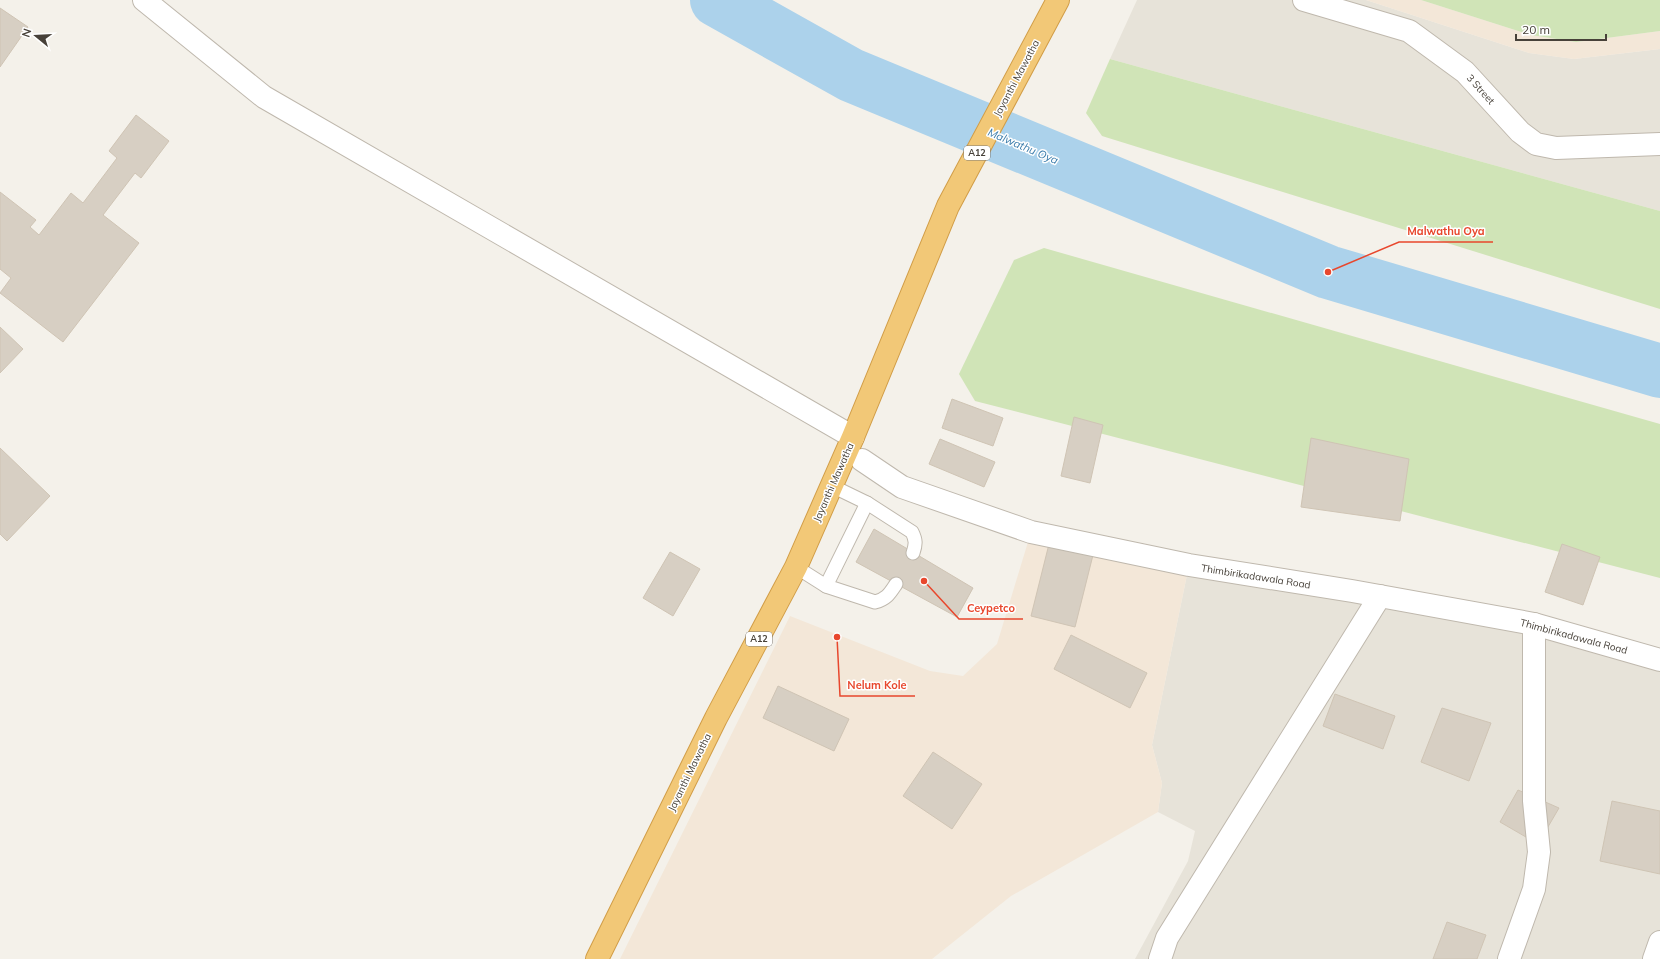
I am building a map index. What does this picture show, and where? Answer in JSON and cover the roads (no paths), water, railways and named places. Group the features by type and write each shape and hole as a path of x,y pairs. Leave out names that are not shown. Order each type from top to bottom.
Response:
{"highway":[{"name":"Jayanthi Mawatha","path":"597,959 716,718 796,567 853,437 948,206 1058,0"}],"street":[{"path":"144,0 264,97 853,437"},
{"name":"3 Street","path":"1304,0 1409,31 1465,72 1520,132 1536,144 1556,148 1660,144"},
{"name":"Thimbirikadawala Road","path":"862,460 902,487 1032,532 1189,565 1380,596 1534,624 1660,660"},
{"path":"1160,959 1167,938 1380,596"},
{"path":"1509,959 1534,888 1539,852 1534,801 1534,624"},
{"path":"1654,959 1660,942"}],"lane":[{"path":"832,486 866,503 912,532 915,538 916,546 913,553"},
{"path":"826,586 866,503"},
{"path":"796,567 826,586 875,602 883,600 889,596 896,584"}],"waterway":[{"name":"Malwathu Oya","path":"717,0 851,75 1328,272 1660,371"}],"place":[{"name":"Malwathu Oya","path":"1328,272"},
{"name":"Ceypetco","path":"924,581"},
{"name":"Nelum Kole","path":"837,637"}]}
